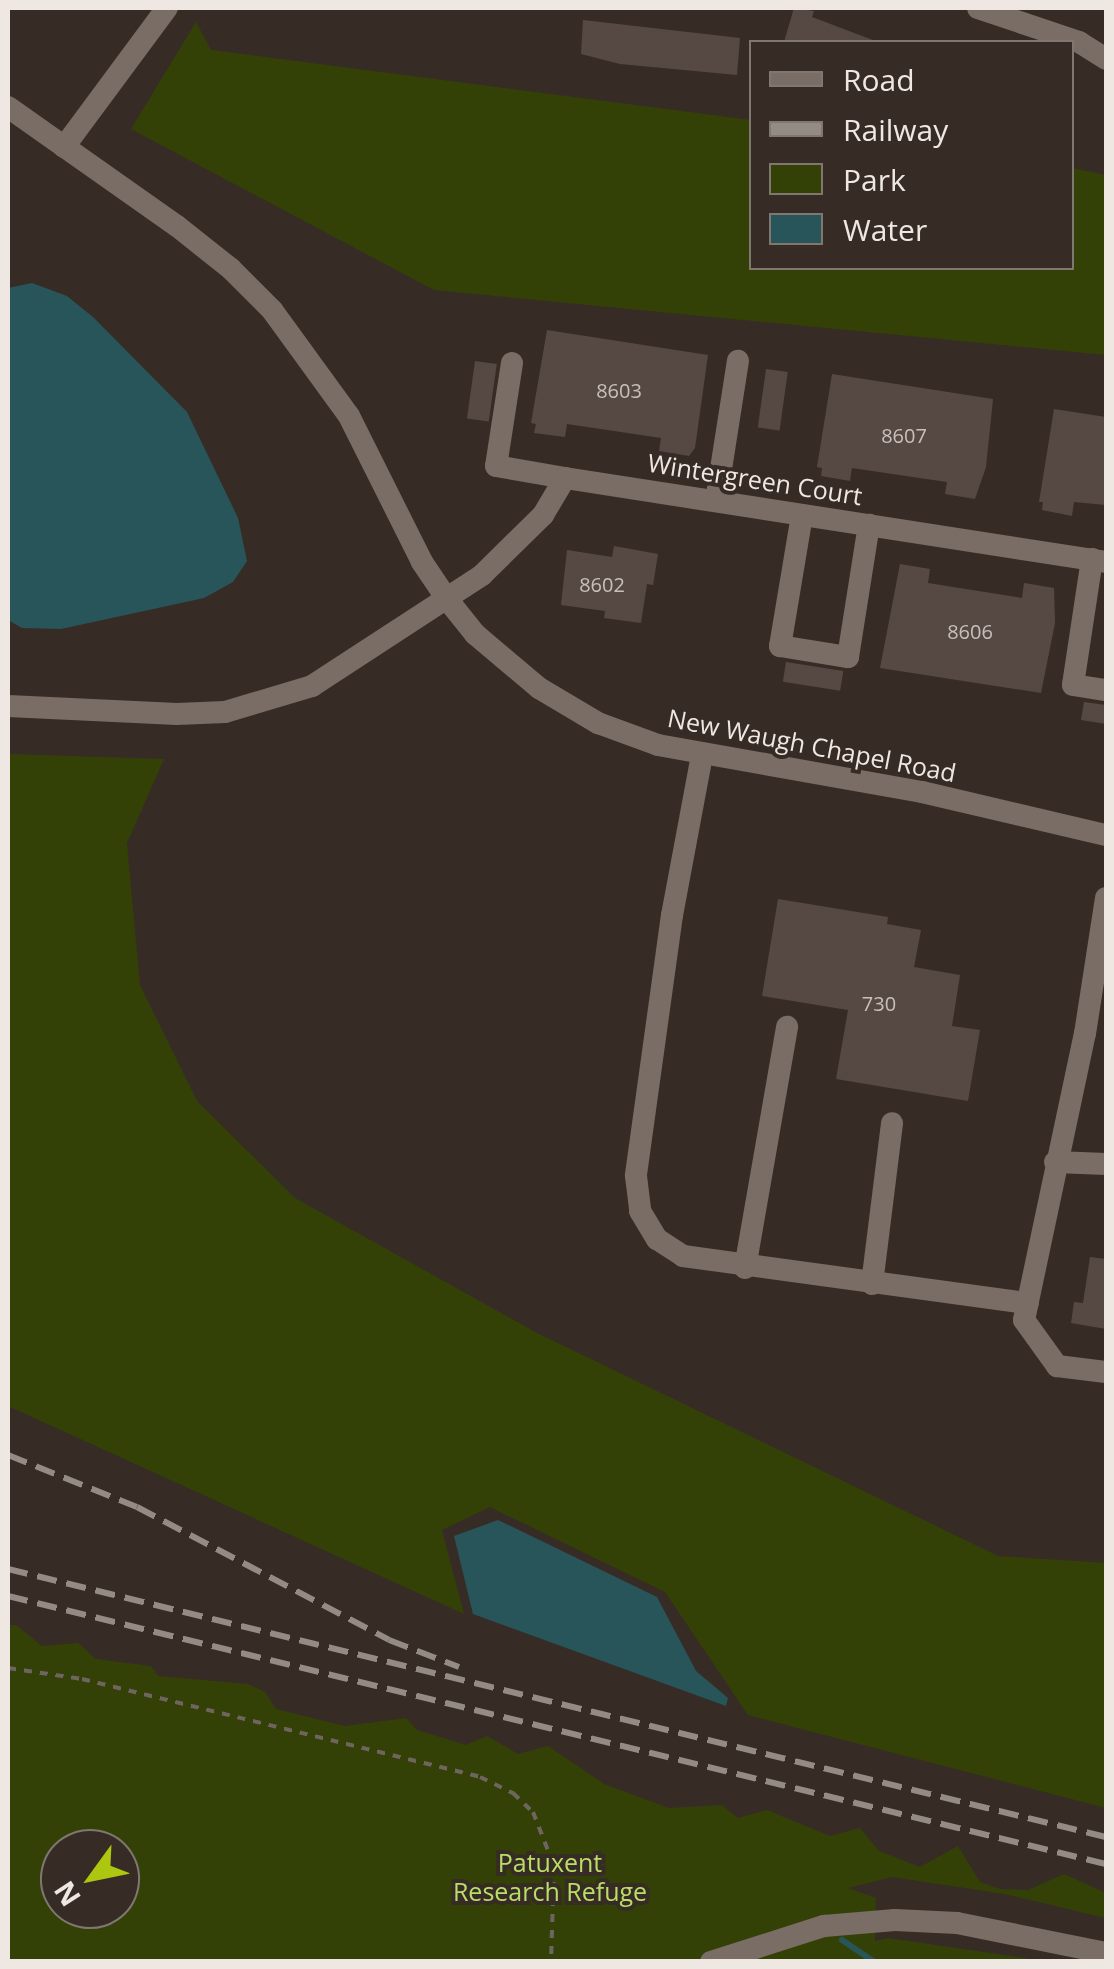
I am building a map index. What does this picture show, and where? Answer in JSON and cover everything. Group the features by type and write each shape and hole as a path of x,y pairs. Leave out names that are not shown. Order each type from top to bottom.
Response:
{"street":[{"path":"64,146 167,8"},
{"path":"978,8 1073,40"},
{"path":"1074,40 1106,59"},
{"name":"New Waugh Chapel Road","path":"8,107 191,237 272,310 349,416 422,562 447,599 506,662 568,706 628,735 702,755 922,792 1106,835"},
{"path":"716,501 738,361"},
{"name":"Wintergreen Court","path":"512,362 496,466 1099,561"},
{"path":"8,706 176,714 225,712 269,702 324,680 447,599 516,544 544,515 565,478"},
{"path":"802,514 780,646 848,658 869,525"},
{"path":"1099,561 1073,685 1106,690"},
{"path":"702,755 672,915 636,1176 640,1211 657,1239 683,1256 745,1268 1028,1303"},
{"path":"1106,898 1085,1034 1054,1162 1024,1320 1056,1366 1106,1372"},
{"path":"745,1268 787,1027"},
{"path":"872,1284 892,1123"},
{"path":"1054,1162 1106,1164"},
{"path":"711,1962 824,1926 895,1920 957,1922 1106,1954"}],"path":[{"path":"8,1668 82,1679 480,1777 513,1793 533,1812 554,1866 552,1962"}],"green space":[{"path":"196,22 211,50 749,120 749,270 1074,270 1074,168 1106,175 1106,355 434,290 131,129"},
{"path":"8,754 164,759 127,843 140,985 197,1101 295,1198 537,1333 998,1556 1106,1563 1106,1808 748,1715 665,1592 490,1507 442,1530 464,1614 8,1406"},
{"name":"Patuxent Research Refuge","path":"8,1625 16,1625 42,1646 78,1643 96,1659 151,1666 158,1676 248,1684 265,1692 276,1709 345,1726 406,1718 417,1730 466,1745 487,1736 518,1754 548,1746 604,1784 669,1808 722,1805 738,1818 767,1810 830,1836 860,1828 879,1851 920,1867 958,1846 980,1882 1000,1889 1028,1890 1064,1874 1106,1893 1106,1918 1004,1894 892,1877 848,1888 876,1898 875,1941 888,1938 1045,1961 8,1962"}],"water":[{"path":"32,283 67,296 93,317 187,412 238,518 247,561 233,582 204,598 61,629 22,628 8,620 8,288"},
{"path":"498,1520 657,1597 696,1671 728,1698 726,1706 473,1614 454,1536"}],"building":[{"path":"794,8 814,11 812,17 873,40 785,40"},
{"path":"583,20 740,38 737,75 620,64 581,54"},
{"path":"547,330 708,355 695,448 689,456 659,451 661,438 567,424 565,437 534,433 536,424 531,423"},
{"path":"475,361 497,364 489,421 467,418"},
{"path":"766,369 788,372 780,430 758,427"},
{"path":"832,374 993,399 986,467 975,499 945,494 947,482 852,468 850,481 821,476 822,468 817,467"},
{"path":"1054,409 1106,417 1106,505 1074,502 1072,516 1042,510 1043,502 1039,502"},
{"path":"614,546 658,554 653,585 647,584 641,623 604,618 605,611 561,605 567,550 612,557"},
{"path":"900,564 930,569 928,583 1022,598 1024,583 1054,588 1055,623 1041,693 880,668"},
{"path":"786,662 843,671 840,691 783,682"},
{"path":"1084,702 1106,705 1106,724 1081,720"},
{"path":"778,899 888,917 887,924 921,930 914,967 960,975 952,1026 980,1030 968,1101 836,1079 848,1010 762,996"},
{"path":"1090,1257 1106,1259 1106,1329 1071,1323 1074,1302 1083,1303"}],"waterway":[{"path":"842,1940 875,1962"}],"railway":[{"path":"8,1455 137,1507 389,1640 459,1667"},
{"path":"8,1569 1106,1837"},
{"path":"8,1596 1106,1864"}]}
